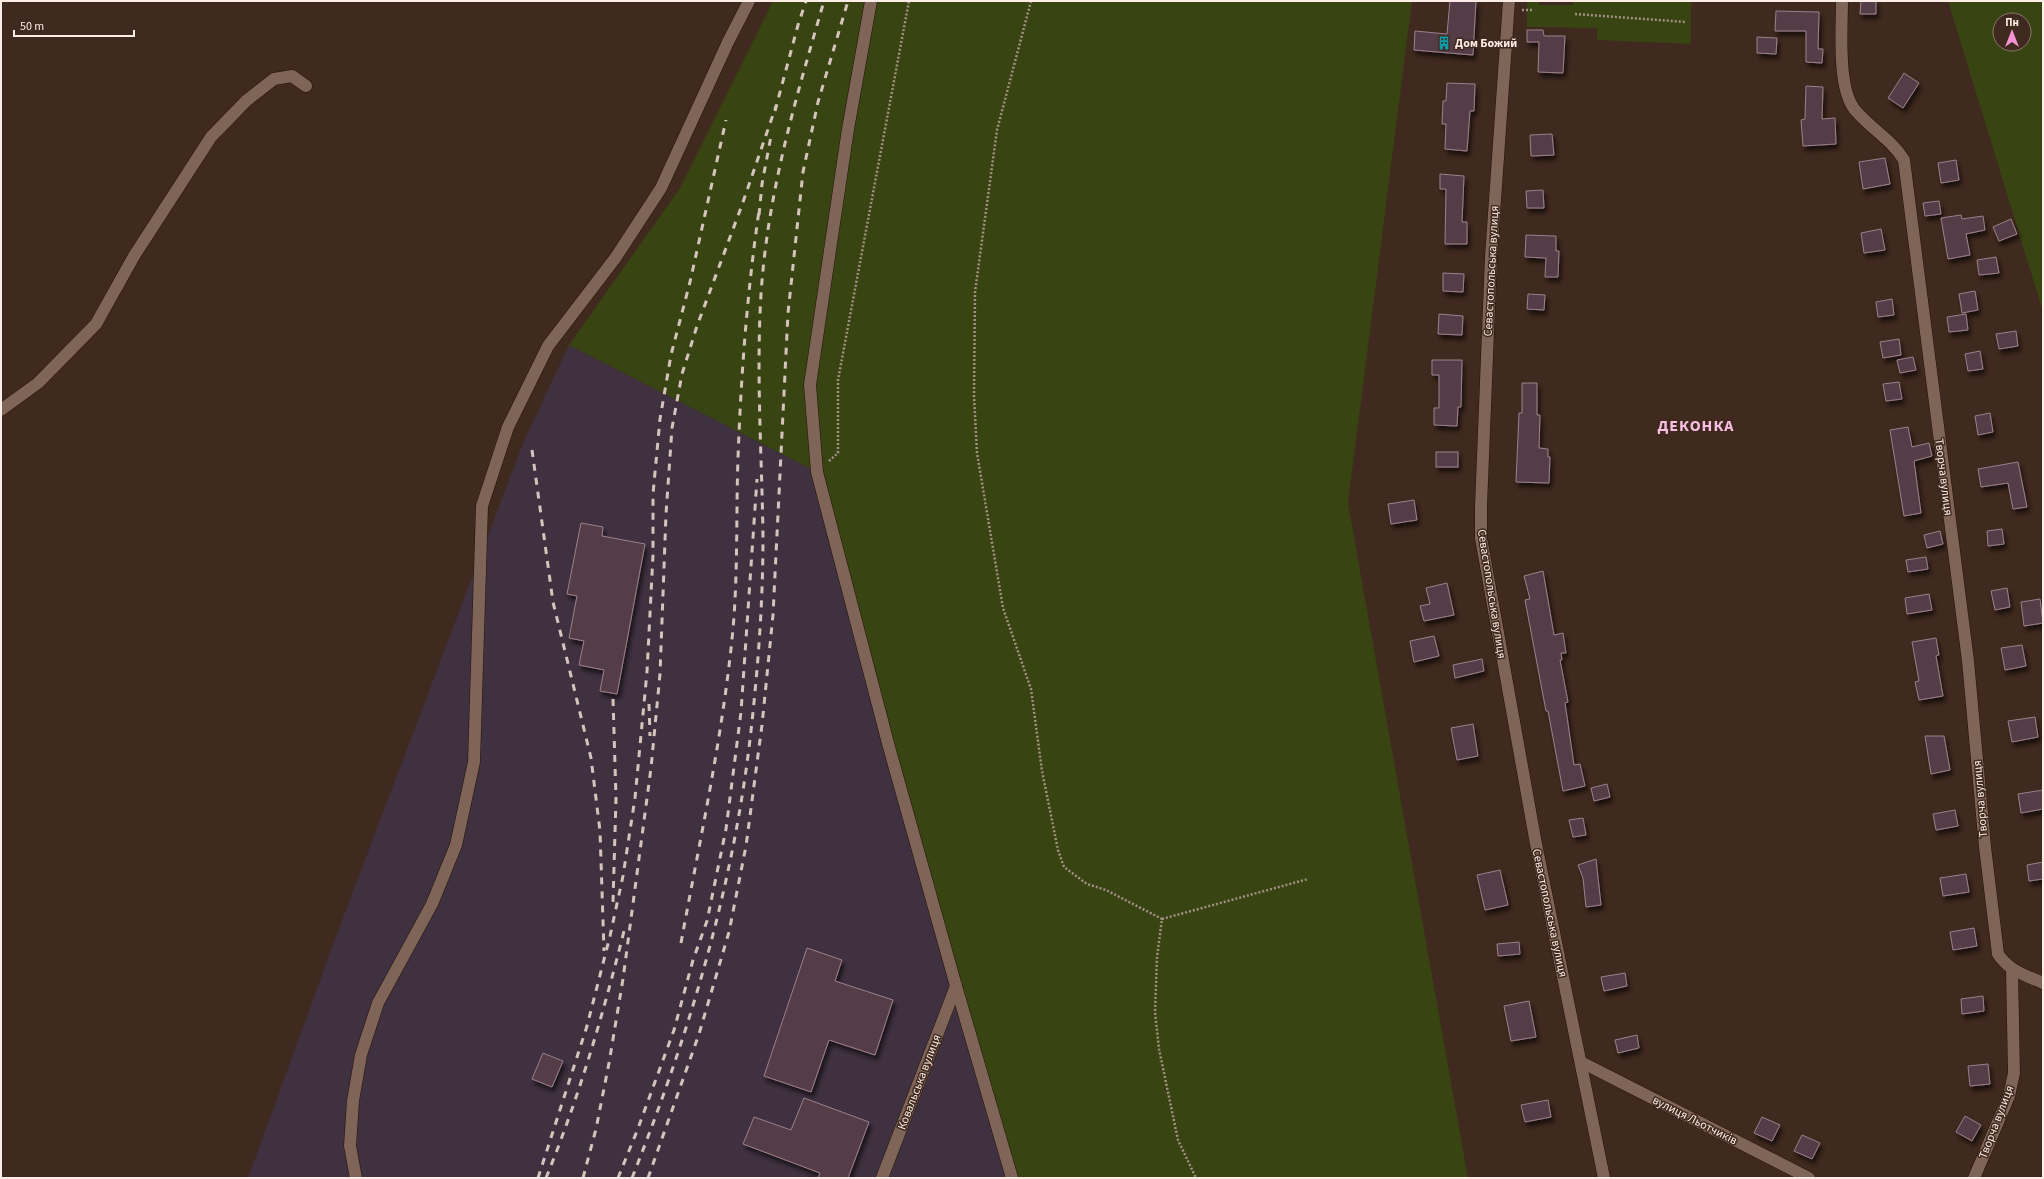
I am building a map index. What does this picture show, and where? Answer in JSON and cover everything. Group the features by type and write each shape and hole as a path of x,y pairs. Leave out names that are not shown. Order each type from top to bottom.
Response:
{"street":[{"path":"356,1178 350,1146 353,1101 361,1055 378,1003 432,904 456,845 474,762 482,506 508,427 548,346 616,257 661,188 728,42 749,1"},
{"path":"871,1 843,159 810,385 817,472 886,739 1012,1178"},
{"name":"Севастопольська вулиця","path":"1509,1 1491,257 1481,538 1536,844 1604,1178"},
{"name":"Творча вулиця","path":"1842,1 1843,78 1854,108 1874,129 1895,146 1904,160 1968,661 1985,847 1998,954 2004,964 2012,970 2043,983"},
{"path":"1,410 38,382 96,324 134,256 211,137 246,101 274,79 292,76 306,86"},
{"name":"Творча вулиця","path":"1974,1178 2006,1103 2014,1073 2012,970"},
{"name":"Ковальська вулиця","path":"882,1178 956,986"},
{"name":"вулиця Льотчиків","path":"1581,1062 1809,1178"}],"path":[{"path":"817,472 838,454 838,380 909,1"},
{"path":"1031,1 997,130 975,292 974,396 978,453 1003,608 1031,689 1042,771 1058,850 1064,867 1087,884 1106,890 1162,919 1308,879"},
{"path":"1575,14 1686,22"},
{"path":"1162,919 1157,957 1155,1012 1159,1049 1178,1140 1196,1178"}],"shaded area":[{"path":"569,345 817,472 1008,1178 248,1178 338,931 523,443"}],"green space":[{"path":"773,1 1412,1 1348,503 1468,1178 1012,1178 817,472 569,345 680,188"},
{"path":"1527,1 1539,1 1539,5 1573,5 1573,1 1691,1 1691,44 1597,40 1597,28 1527,27"},
{"path":"1948,1 2043,1 2043,312"}],"building":[{"path":"1450,1 1476,1 1473,55 1414,50 1415,31 1447,34"},
{"path":"1861,1 1876,1 1876,14 1860,14"},
{"path":"1776,11 1819,12 1818,49 1823,49 1822,63 1806,62 1806,31 1775,31"},
{"path":"1527,30 1543,30 1544,36 1565,36 1563,73 1538,72 1539,42 1527,42"},
{"path":"1757,37 1777,38 1776,54 1757,53"},
{"path":"1904,73 1919,83 1903,108 1888,98"},
{"path":"1447,83 1475,84 1474,111 1470,111 1467,151 1445,149 1446,124 1442,124 1443,101 1446,101"},
{"path":"1806,86 1823,87 1822,119 1835,118 1836,144 1803,146 1801,120 1805,119"},
{"path":"1552,134 1554,155 1531,156 1530,135"},
{"path":"1885,158 1890,184 1863,189 1859,162"},
{"path":"1956,160 1959,180 1941,183 1938,163"},
{"path":"1440,174 1464,176 1462,222 1467,222 1467,244 1445,244 1446,189 1440,189"},
{"path":"1543,190 1544,208 1527,208 1526,191"},
{"path":"1939,201 1941,214 1925,216 1923,203"},
{"path":"1961,215 1962,219 1983,216 1985,230 1966,234 1970,255 1948,259 1941,218"},
{"path":"2011,219 2017,234 1999,241 1993,227"},
{"path":"1881,229 1885,250 1864,253 1861,233"},
{"path":"1526,235 1556,236 1556,251 1559,251 1558,277 1545,277 1546,258 1525,257"},
{"path":"1996,257 1999,273 1979,275 1977,260"},
{"path":"1443,273 1464,274 1463,292 1443,291"},
{"path":"1975,291 1978,310 1962,313 1959,294"},
{"path":"1528,294 1545,295 1544,310 1527,309"},
{"path":"1892,299 1894,315 1878,317 1876,302"},
{"path":"1439,314 1463,316 1462,335 1438,334"},
{"path":"1966,314 1968,330 1949,332 1947,317"},
{"path":"2016,331 2018,346 1999,349 1996,334"},
{"path":"1899,339 1901,355 1883,358 1880,342"},
{"path":"1980,351 1983,369 1968,371 1965,354"},
{"path":"1913,357 1916,370 1900,373 1897,360"},
{"path":"1432,360 1462,360 1461,407 1458,407 1457,426 1434,425 1434,408 1439,408 1439,375 1432,375"},
{"path":"1899,382 1902,399 1886,401 1883,384"},
{"path":"1522,383 1537,383 1537,415 1540,415 1539,448 1548,449 1548,457 1550,457 1549,483 1516,482 1519,413 1522,413"},
{"path":"1990,413 1993,432 1978,435 1975,416"},
{"path":"1908,427 1912,447 1929,443 1932,456 1914,461 1921,513 1904,516 1890,430"},
{"path":"1436,452 1458,452 1458,467 1436,467"},
{"path":"2018,462 2027,507 2013,509 2008,483 1981,487 1978,469"},
{"path":"1414,500 1417,520 1391,524 1388,504"},
{"path":"581,523 603,527 602,536 645,544 617,694 600,691 604,670 579,665 584,641 569,638 577,596 567,594"},
{"path":"2002,529 2004,544 1988,546 1987,531"},
{"path":"1940,531 1943,544 1927,548 1924,535"},
{"path":"1926,557 1928,569 1908,572 1906,560"},
{"path":"1543,571 1554,635 1563,633 1566,653 1561,653 1562,660 1560,660 1568,702 1565,703 1574,765 1580,764 1585,786 1563,791 1525,600 1530,599 1524,576"},
{"path":"1447,583 1454,615 1424,621 1420,606 1430,604 1426,588"},
{"path":"2007,588 2010,607 1995,610 1991,591"},
{"path":"1929,594 1932,610 1907,614 1905,598"},
{"path":"2040,599 2043,623 2024,626 2021,602"},
{"path":"1434,636 1439,656 1414,662 1410,641"},
{"path":"1936,638 1939,655 1936,656 1943,696 1919,700 1915,682 1919,681 1912,642"},
{"path":"2022,645 2026,666 2005,670 2001,648"},
{"path":"1482,659 1484,671 1455,678 1453,665"},
{"path":"2035,717 2038,737 2012,742 2008,721"},
{"path":"1473,724 1478,756 1457,760 1451,728"},
{"path":"1925,736 1944,736 1950,770 1931,774"},
{"path":"1607,784 1610,797 1594,801 1591,788"},
{"path":"2043,790 2043,809 2021,813 2018,794"},
{"path":"1955,810 1958,826 1936,830 1933,814"},
{"path":"1583,818 1586,835 1573,837 1569,820"},
{"path":"1596,859 1601,905 1586,907 1583,878 1578,865"},
{"path":"2043,862 2043,879 2029,881 2027,865"},
{"path":"1500,870 1508,905 1485,910 1477,875"},
{"path":"1966,874 1969,892 1943,896 1940,878"},
{"path":"1974,928 1977,946 1953,950 1950,932"},
{"path":"1519,942 1520,954 1498,956 1497,944"},
{"path":"807,948 842,960 835,981 893,1000 875,1055 829,1040 811,1092 764,1076"},
{"path":"1625,973 1627,986 1604,991 1601,977"},
{"path":"1983,996 1984,1011 1962,1014 1961,999"},
{"path":"1529,1001 1536,1037 1511,1041 1504,1006"},
{"path":"1637,1035 1639,1048 1618,1053 1615,1040"},
{"path":"543,1053 563,1061 552,1087 532,1079"},
{"path":"1988,1064 1990,1084 1970,1086 1968,1066"},
{"path":"804,1098 869,1122 848,1178 818,1178 820,1173 743,1144 754,1117 791,1130"},
{"path":"1548,1100 1551,1117 1525,1122 1521,1105"},
{"path":"1965,1116 1981,1125 1972,1141 1956,1132"},
{"path":"1762,1117 1780,1125 1772,1141 1754,1133"},
{"path":"1802,1135 1820,1143 1812,1159 1794,1151"}],"railway":[{"path":"775,111 806,1"},
{"path":"632,1178 674,1064 709,950 724,891 746,773 757,668 762,581 763,537 759,342 767,233 782,155 824,1"},
{"path":"648,1178 699,1034 729,932 746,846 762,725 773,615 788,313 803,172 818,102 848,1"},
{"path":"583,1178 596,1129 623,979 651,768 660,674 666,514 672,428 682,374 697,326 742,205 776,106"},
{"path":"538,1178 587,1026 610,936 623,876 635,798 647,672 653,555 653,494 660,419 671,355 690,282 726,120"},
{"path":"759,215 762,184 771,136"},
{"path":"681,943 717,748 729,669 736,586 738,458 745,334 759,211"},
{"path":"532,450 553,602 591,758 600,831 604,951"},
{"path":"618,1178 674,1030 693,960 707,921 726,829 741,712 757,479"},
{"path":"613,699 616,798 613,902"},
{"path":"649,704 650,736"},
{"path":"546,1178 590,1056 624,931"}],"place":[{"name":"Дом Божий","path":"1444,43"}],"district":[{"name":"ДЕКОНКА","path":"1696,425"}]}
